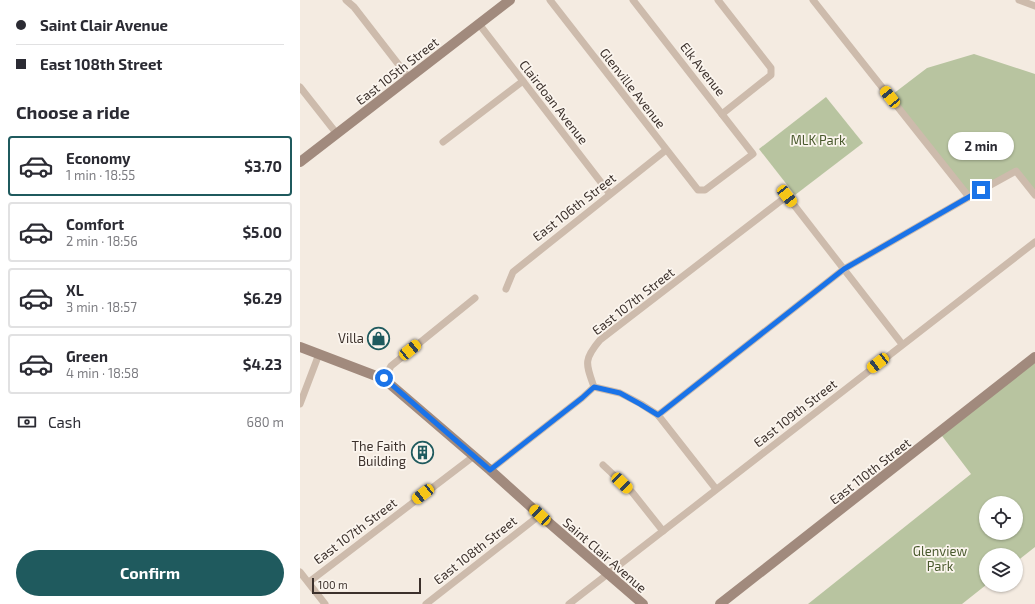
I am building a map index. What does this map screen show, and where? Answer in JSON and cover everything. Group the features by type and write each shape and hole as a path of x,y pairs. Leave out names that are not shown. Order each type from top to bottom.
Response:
{"street":[{"path":"346,0 354,7 409,78"},
{"name":"East 105th Street","path":"300,162 510,0"},
{"name":"Glenville Avenue","path":"550,0 698,190"},
{"name":"Elk Avenue","path":"633,0 753,154 705,190 698,190"},
{"path":"718,0 771,68 771,75 722,114"},
{"path":"813,0 969,197"},
{"path":"1019,0 1035,6"},
{"name":"Clairdoan Avenue","path":"479,24 610,194"},
{"path":"443,142 523,81"},
{"path":"300,87 337,134"},
{"name":"East 106th Street","path":"506,289 513,272 666,150"},
{"path":"658,415 844,269 969,197 1016,172 1035,195"},
{"name":"East 107th Street","path":"594,387 588,373 587,363 590,352 600,340 787,196 844,269"},
{"name":"East 109th Street","path":"570,604 902,344 1035,242"},
{"path":"844,269 902,344"},
{"path":"384,378 391,366 476,298"},
{"name":"Saint Clair Avenue","path":"300,347 384,378 643,604"},
{"path":"300,404 319,354"},
{"name":"East 110th Street","path":"720,604 1035,357"},
{"path":"490,470 594,387 620,393 658,415 716,489"},
{"name":"East 107th Street","path":"308,582 474,456"},
{"path":"603,465 632,492 663,532"},
{"name":"East 108th Street","path":"426,604 540,515"},
{"path":"300,572 325,604"}],"green space":[{"path":"974,54 1035,74 1035,195 1015,171 969,197 889,97 927,68"},
{"name":"MLK Park","path":"826,97 863,143 795,195 759,149"},
{"name":"Glenview Park","path":"1035,357 1035,547 1023,556 1023,548 979,548 979,591 962,604 808,604 971,474 939,432"}],"place":[{"name":"Villa","path":"379,338"},
{"name":"The Faith Building","path":"422,453"}],"route":[{"path":"384,378 490,470 594,387 620,393 658,415 844,269 981,190"}]}
